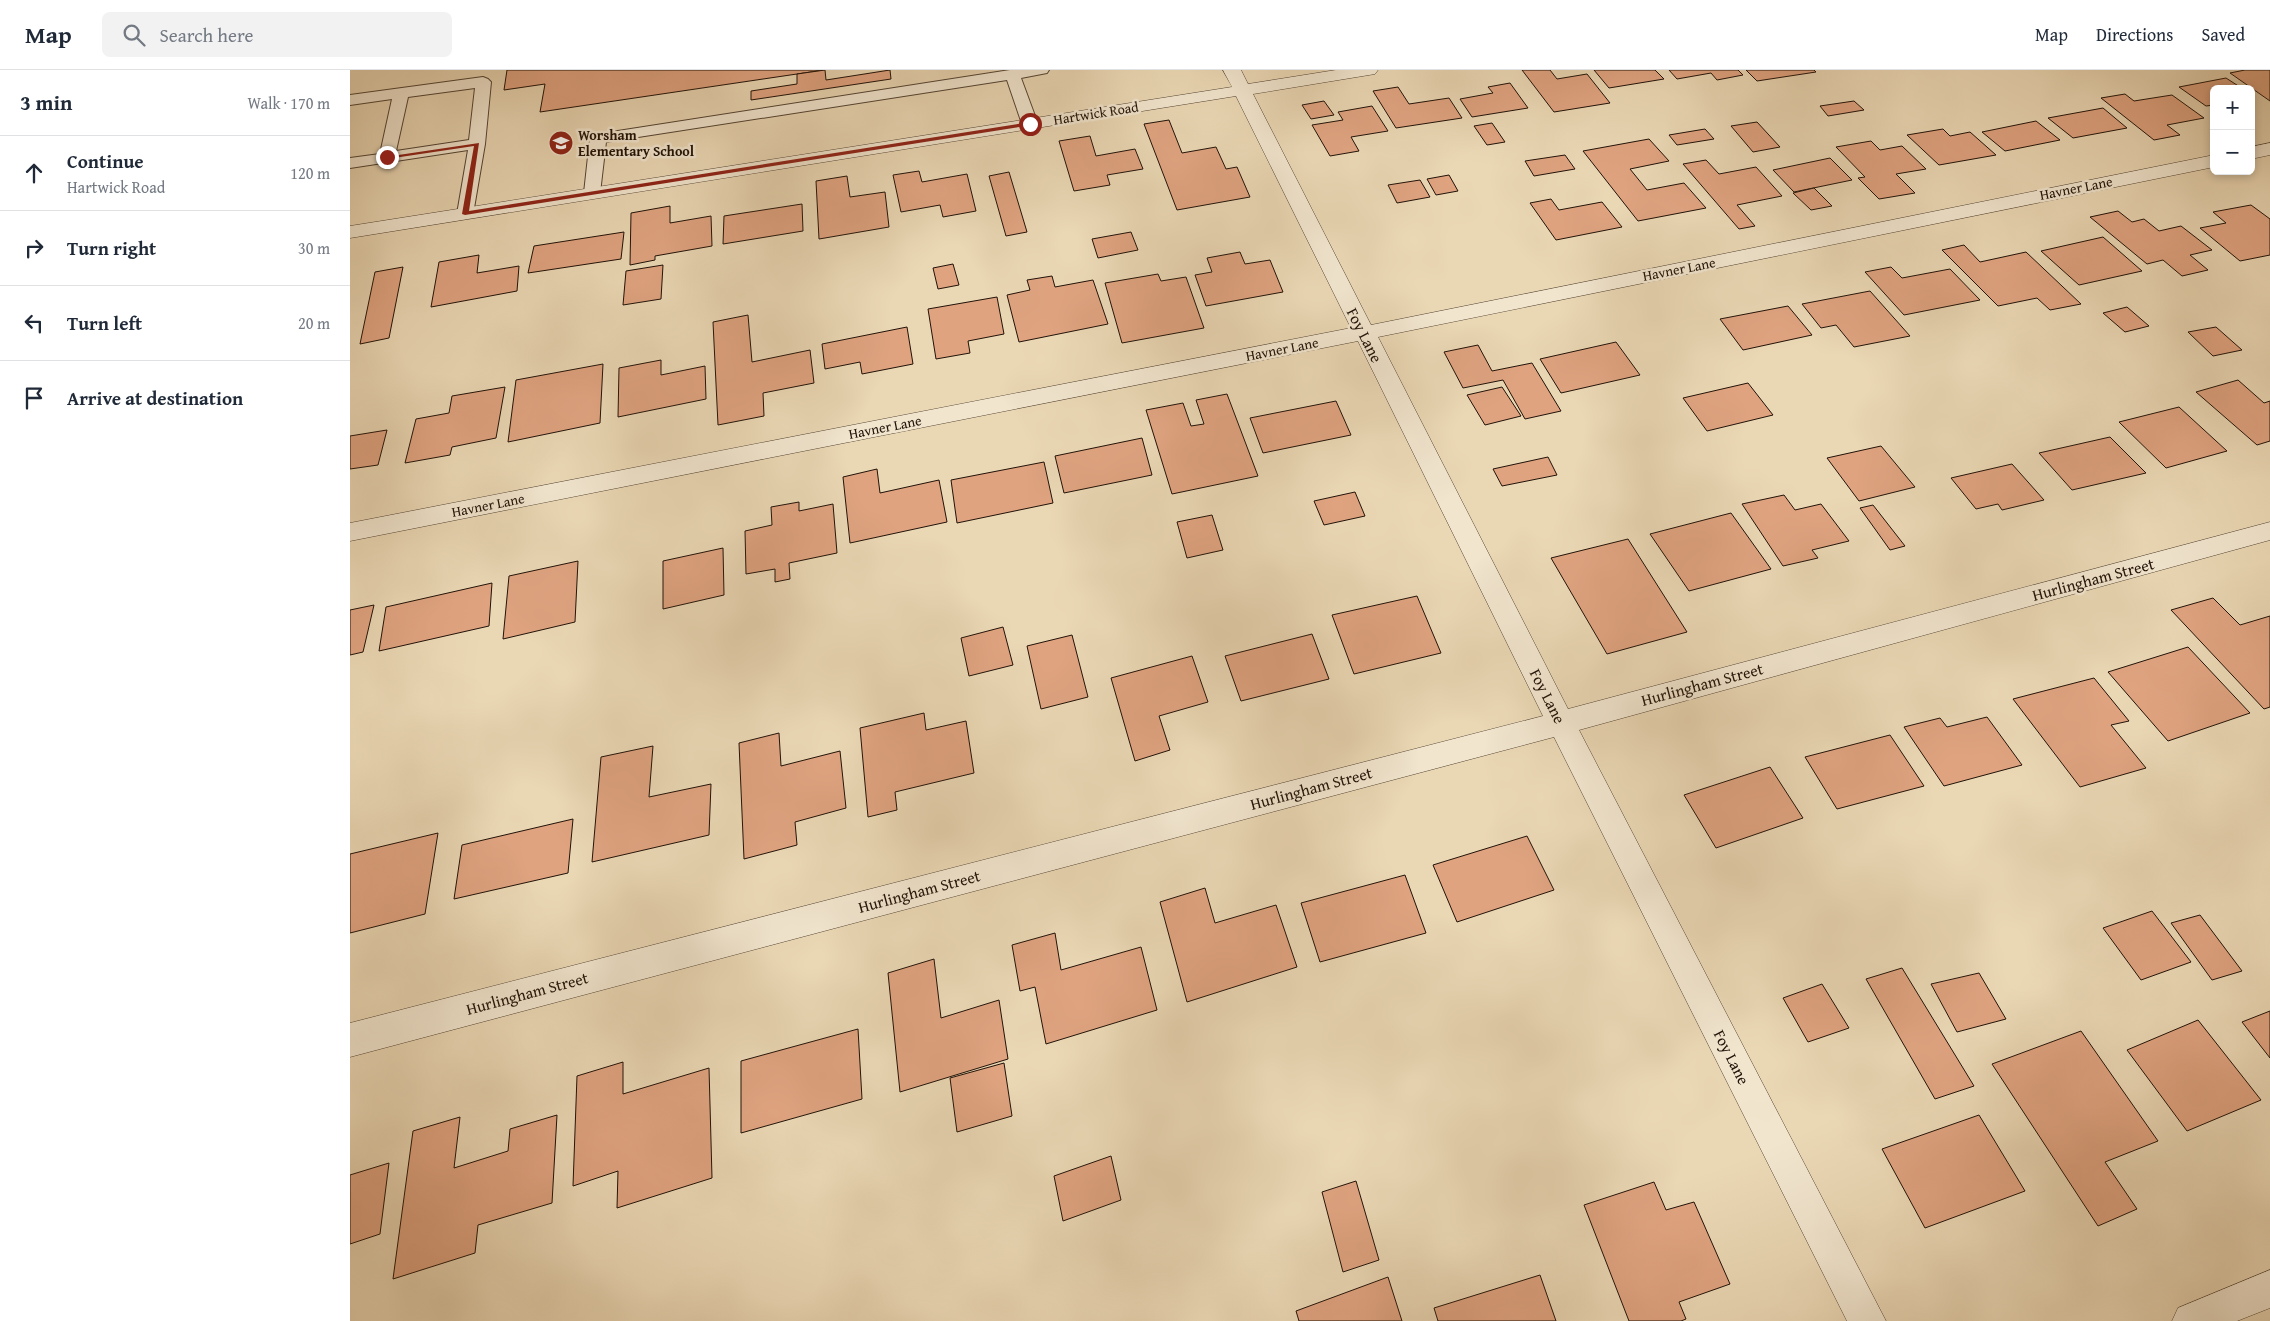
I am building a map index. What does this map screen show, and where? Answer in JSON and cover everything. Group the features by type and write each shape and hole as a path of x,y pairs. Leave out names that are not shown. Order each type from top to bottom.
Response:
{"street":[{"name":"Hartwick Road","path":"350,232 1030,124 1237,80 1369,70"},
{"name":"Foy Lane","path":"1237,80 1561,723 1867,1321"},
{"path":"2255,152 2270,149"},
{"name":"Havner Lane","path":"350,532 1364,333 2210,162"},
{"name":"Hurlingham Street","path":"350,1040 1561,723 2270,531"},
{"path":"2191,1321 2270,1289"}],"lane":[{"path":"592,193 598,138 1042,70"},
{"path":"1012,74 1030,124"},
{"path":"350,100 483,82 477,144 465,214"},
{"path":"387,157 401,93"},
{"path":"350,163 477,144"}],"building":[{"path":"507,70 824,70 540,112 545,84 504,90"},
{"path":"825,70 826,80 890,70 891,79 751,100 751,91 797,84 797,74"},
{"path":"1522,70 1550,70 1557,79 1587,74 1610,103 1554,112"},
{"path":"1594,70 1655,70 1664,79 1609,88"},
{"path":"1669,70 1738,70 1743,75 1717,80 1711,73 1677,79"},
{"path":"1746,70 1814,70 1816,72 1757,81"},
{"path":"2245,70 2270,70 2270,101 2255,90 2255,85 2247,85 2230,73"},
{"path":"2226,78 2237,85 2210,85 2210,106 2206,106 2179,87"},
{"path":"1510,83 1528,108 1472,117 1460,99 1493,93 1488,87"},
{"path":"1398,87 1409,104 1449,98 1462,118 1396,128 1373,91"},
{"path":"2125,94 2134,101 2172,95 2204,118 2167,125 2180,135 2154,140 2101,98"},
{"path":"1324,101 1334,115 1311,119 1302,105"},
{"path":"1854,101 1864,110 1828,116 1820,106"},
{"path":"1372,106 1388,131 1351,137 1359,151 1330,156 1312,125 1343,120 1338,112"},
{"path":"2103,108 2127,128 2073,138 2048,118"},
{"path":"1169,120 1182,153 1216,147 1226,169 1237,167 1250,197 1177,210 1144,124"},
{"path":"2036,121 2060,140 2005,151 1982,132"},
{"path":"1757,122 1780,147 1753,152 1731,126"},
{"path":"1492,123 1505,142 1487,145 1474,126"},
{"path":"1705,129 1714,139 1677,145 1669,135"},
{"path":"1943,129 1950,136 1970,132 1996,155 1939,165 1907,135"},
{"path":"1090,136 1096,156 1135,149 1143,169 1107,175 1110,185 1074,191 1059,141"},
{"path":"1649,139 1669,161 1630,169 1647,190 1684,183 1706,208 1638,221 1583,151"},
{"path":"1871,141 1880,150 1902,146 1926,169 1896,174 1915,193 1879,199 1858,178 1865,177 1836,147"},
{"path":"1565,155 1575,169 1534,176 1525,161"},
{"path":"1830,158 1852,180 1794,192 1773,170"},
{"path":"1706,160 1719,174 1756,167 1782,196 1737,205 1755,226 1739,229 1683,164"},
{"path":"919,171 922,182 967,174 976,211 943,217 940,205 901,212 893,175"},
{"path":"1009,172 1027,232 1006,236 989,176"},
{"path":"1449,175 1458,191 1436,195 1427,179"},
{"path":"847,176 850,197 885,192 889,227 819,239 816,181"},
{"path":"1420,180 1430,197 1397,203 1388,185"},
{"path":"1814,188 1832,206 1811,210 1793,193"},
{"path":"1551,199 1559,210 1602,202 1622,227 1556,240 1530,203"},
{"path":"802,204 803,231 723,244 724,216"},
{"path":"2251,205 2270,219 2270,255 2240,261 2200,228 2226,223 2213,212"},
{"path":"670,206 670,223 711,216 712,246 655,256 655,260 630,265 631,213"},
{"path":"2118,211 2132,222 2144,219 2159,231 2181,226 2212,250 2190,255 2208,270 2182,276 2163,260 2147,264 2090,217"},
{"path":"624,232 621,259 528,273 534,246"},
{"path":"1131,232 1138,250 1098,258 1092,239"},
{"path":"2103,237 2142,271 2079,285 2041,251"},
{"path":"1964,245 1980,262 2026,252 2081,304 2050,310 2037,298 1998,306 1942,250"},
{"path":"1240,252 1245,264 1270,260 1283,292 1206,306 1195,275 1212,272 1207,258"},
{"path":"479,255 477,273 519,266 517,291 431,307 439,262"},
{"path":"953,264 959,285 938,289 933,268"},
{"path":"663,265 661,299 623,305 626,271"},
{"path":"403,267 389,338 360,344 375,272"},
{"path":"1891,267 1902,278 1950,269 1980,300 1904,315 1865,272"},
{"path":"1158,274 1161,281 1186,277 1204,328 1122,343 1105,283"},
{"path":"1052,276 1055,287 1093,280 1108,324 1019,342 1007,295 1030,290 1027,280"},
{"path":"1870,291 1910,336 1854,347 1836,325 1821,328 1802,304"},
{"path":"997,297 1004,334 968,341 970,353 936,359 928,309"},
{"path":"1788,306 1812,335 1743,350 1720,319"},
{"path":"2127,307 2149,326 2125,332 2103,313"},
{"path":"748,315 752,362 810,350 814,383 763,393 764,416 718,425 713,322"},
{"path":"907,327 913,364 862,374 860,362 825,369 822,344"},
{"path":"2216,327 2242,350 2213,356 2188,332"},
{"path":"1616,342 1640,375 1561,393 1540,359"},
{"path":"1478,345 1492,371 1532,363 1561,411 1525,419 1503,380 1463,388 1444,352"},
{"path":"661,360 661,375 705,366 706,399 618,417 619,368"},
{"path":"603,364 600,423 508,442 516,380"},
{"path":"2238,380 2264,403 2270,401 2270,441 2257,445 2196,392"},
{"path":"1748,383 1773,415 1707,431 1683,398"},
{"path":"505,387 496,438 452,447 450,455 405,463 416,419 449,413 452,396"},
{"path":"1502,387 1521,416 1485,425 1467,395"},
{"path":"1227,394 1258,476 1172,494 1146,410 1183,403 1191,426 1204,424 1196,400"},
{"path":"1336,401 1351,435 1263,453 1250,418"},
{"path":"2179,407 2227,451 2166,468 2119,422"},
{"path":"387,430 378,465 350,469 350,436"},
{"path":"2110,437 2146,473 2072,490 2039,453"},
{"path":"1142,438 1152,475 1064,493 1055,456"},
{"path":"1881,446 1915,487 1859,501 1827,458"},
{"path":"1548,457 1557,475 1502,486 1493,469"},
{"path":"1044,462 1053,503 957,523 951,480"},
{"path":"2012,464 2044,500 2002,510 1998,504 1976,509 1951,478"},
{"path":"877,469 880,493 939,480 947,522 850,543 843,477"},
{"path":"1355,492 1365,516 1324,525 1314,501"},
{"path":"1784,495 1795,510 1821,504 1849,541 1812,550 1818,558 1783,566 1742,504"},
{"path":"799,502 799,511 833,504 837,553 789,563 790,579 775,582 775,569 746,574 745,531 772,525 771,507"},
{"path":"1873,505 1905,546 1890,550 1860,508"},
{"path":"1731,513 1771,569 1689,591 1650,534"},
{"path":"1212,515 1223,550 1187,558 1177,522"},
{"path":"1628,539 1687,632 1607,654 1551,558"},
{"path":"723,548 724,595 663,609 663,561"},
{"path":"578,561 575,622 503,639 509,576"},
{"path":"492,583 489,626 379,651 386,607"},
{"path":"1417,596 1441,653 1354,674 1332,615"},
{"path":"2213,598 2240,625 2270,616 2270,707 2264,709 2171,610"},
{"path":"374,605 363,652 350,655 350,610"},
{"path":"1003,627 1013,665 969,676 961,638"},
{"path":"1312,634 1329,679 1241,701 1225,656"},
{"path":"1072,635 1088,697 1041,709 1027,646"},
{"path":"2188,647 2250,713 2168,741 2108,672"},
{"path":"1192,656 1208,702 1159,716 1170,750 1135,761 1111,678"},
{"path":"2094,678 2129,721 2111,725 2146,768 2080,787 2013,699"},
{"path":"924,713 926,730 966,721 974,773 895,792 897,810 868,817 860,728"},
{"path":"1987,717 2022,765 1944,786 1904,727 1940,718 1947,727"},
{"path":"779,733 781,766 840,751 846,808 795,822 797,845 744,859 739,743"},
{"path":"1890,735 1924,786 1837,809 1805,757"},
{"path":"653,746 649,797 711,784 709,835 592,862 601,757"},
{"path":"1770,767 1803,818 1716,848 1684,795"},
{"path":"573,819 568,873 454,899 462,845"},
{"path":"438,833 425,914 350,933 350,854"},
{"path":"1527,836 1554,890 1457,922 1433,865"},
{"path":"1405,875 1426,933 1320,962 1301,903"},
{"path":"1205,888 1215,923 1276,905 1297,967 1187,1002 1160,902"},
{"path":"2152,911 2191,962 2141,980 2103,928"},
{"path":"2200,915 2242,971 2212,980 2171,923"},
{"path":"1055,933 1061,970 1141,947 1157,1010 1046,1044 1035,987 1020,991 1012,945"},
{"path":"934,959 941,1018 999,1000 1008,1059 900,1092 888,973"},
{"path":"1902,968 1974,1086 1935,1099 1866,979"},
{"path":"1979,973 2006,1019 1957,1032 1931,984"},
{"path":"1822,984 1849,1028 1808,1042 1783,998"},
{"path":"2270,1011 2270,1058 2242,1022"},
{"path":"2198,1020 2261,1100 2187,1131 2127,1050"},
{"path":"858,1029 862,1099 741,1133 741,1061"},
{"path":"2081,1031 2158,1141 2105,1162 2137,1209 2098,1226 1992,1064"},
{"path":"623,1062 623,1094 709,1068 712,1178 617,1208 618,1171 573,1186 577,1076"},
{"path":"1004,1063 1012,1116 957,1132 950,1078"},
{"path":"557,1115 552,1203 478,1225 475,1253 393,1279 413,1131 460,1117 454,1168 508,1151 510,1129"},
{"path":"1979,1115 2025,1191 1925,1228 1882,1149"},
{"path":"1111,1156 1121,1200 1063,1221 1054,1176"},
{"path":"389,1163 380,1234 350,1244 350,1175"},
{"path":"1356,1181 1379,1260 1343,1272 1322,1192"},
{"path":"1654,1182 1666,1210 1694,1202 1730,1284 1679,1302 1686,1319 1681,1321 1629,1321 1584,1205"},
{"path":"1540,1275 1556,1321 1438,1321 1434,1308"},
{"path":"1388,1277 1402,1321 1299,1321 1296,1311"}],"place":[{"name":"Worsham Elementary School","path":"561,143"}],"route":[{"path":"387,157 477,144 465,214 1030,124"}]}
